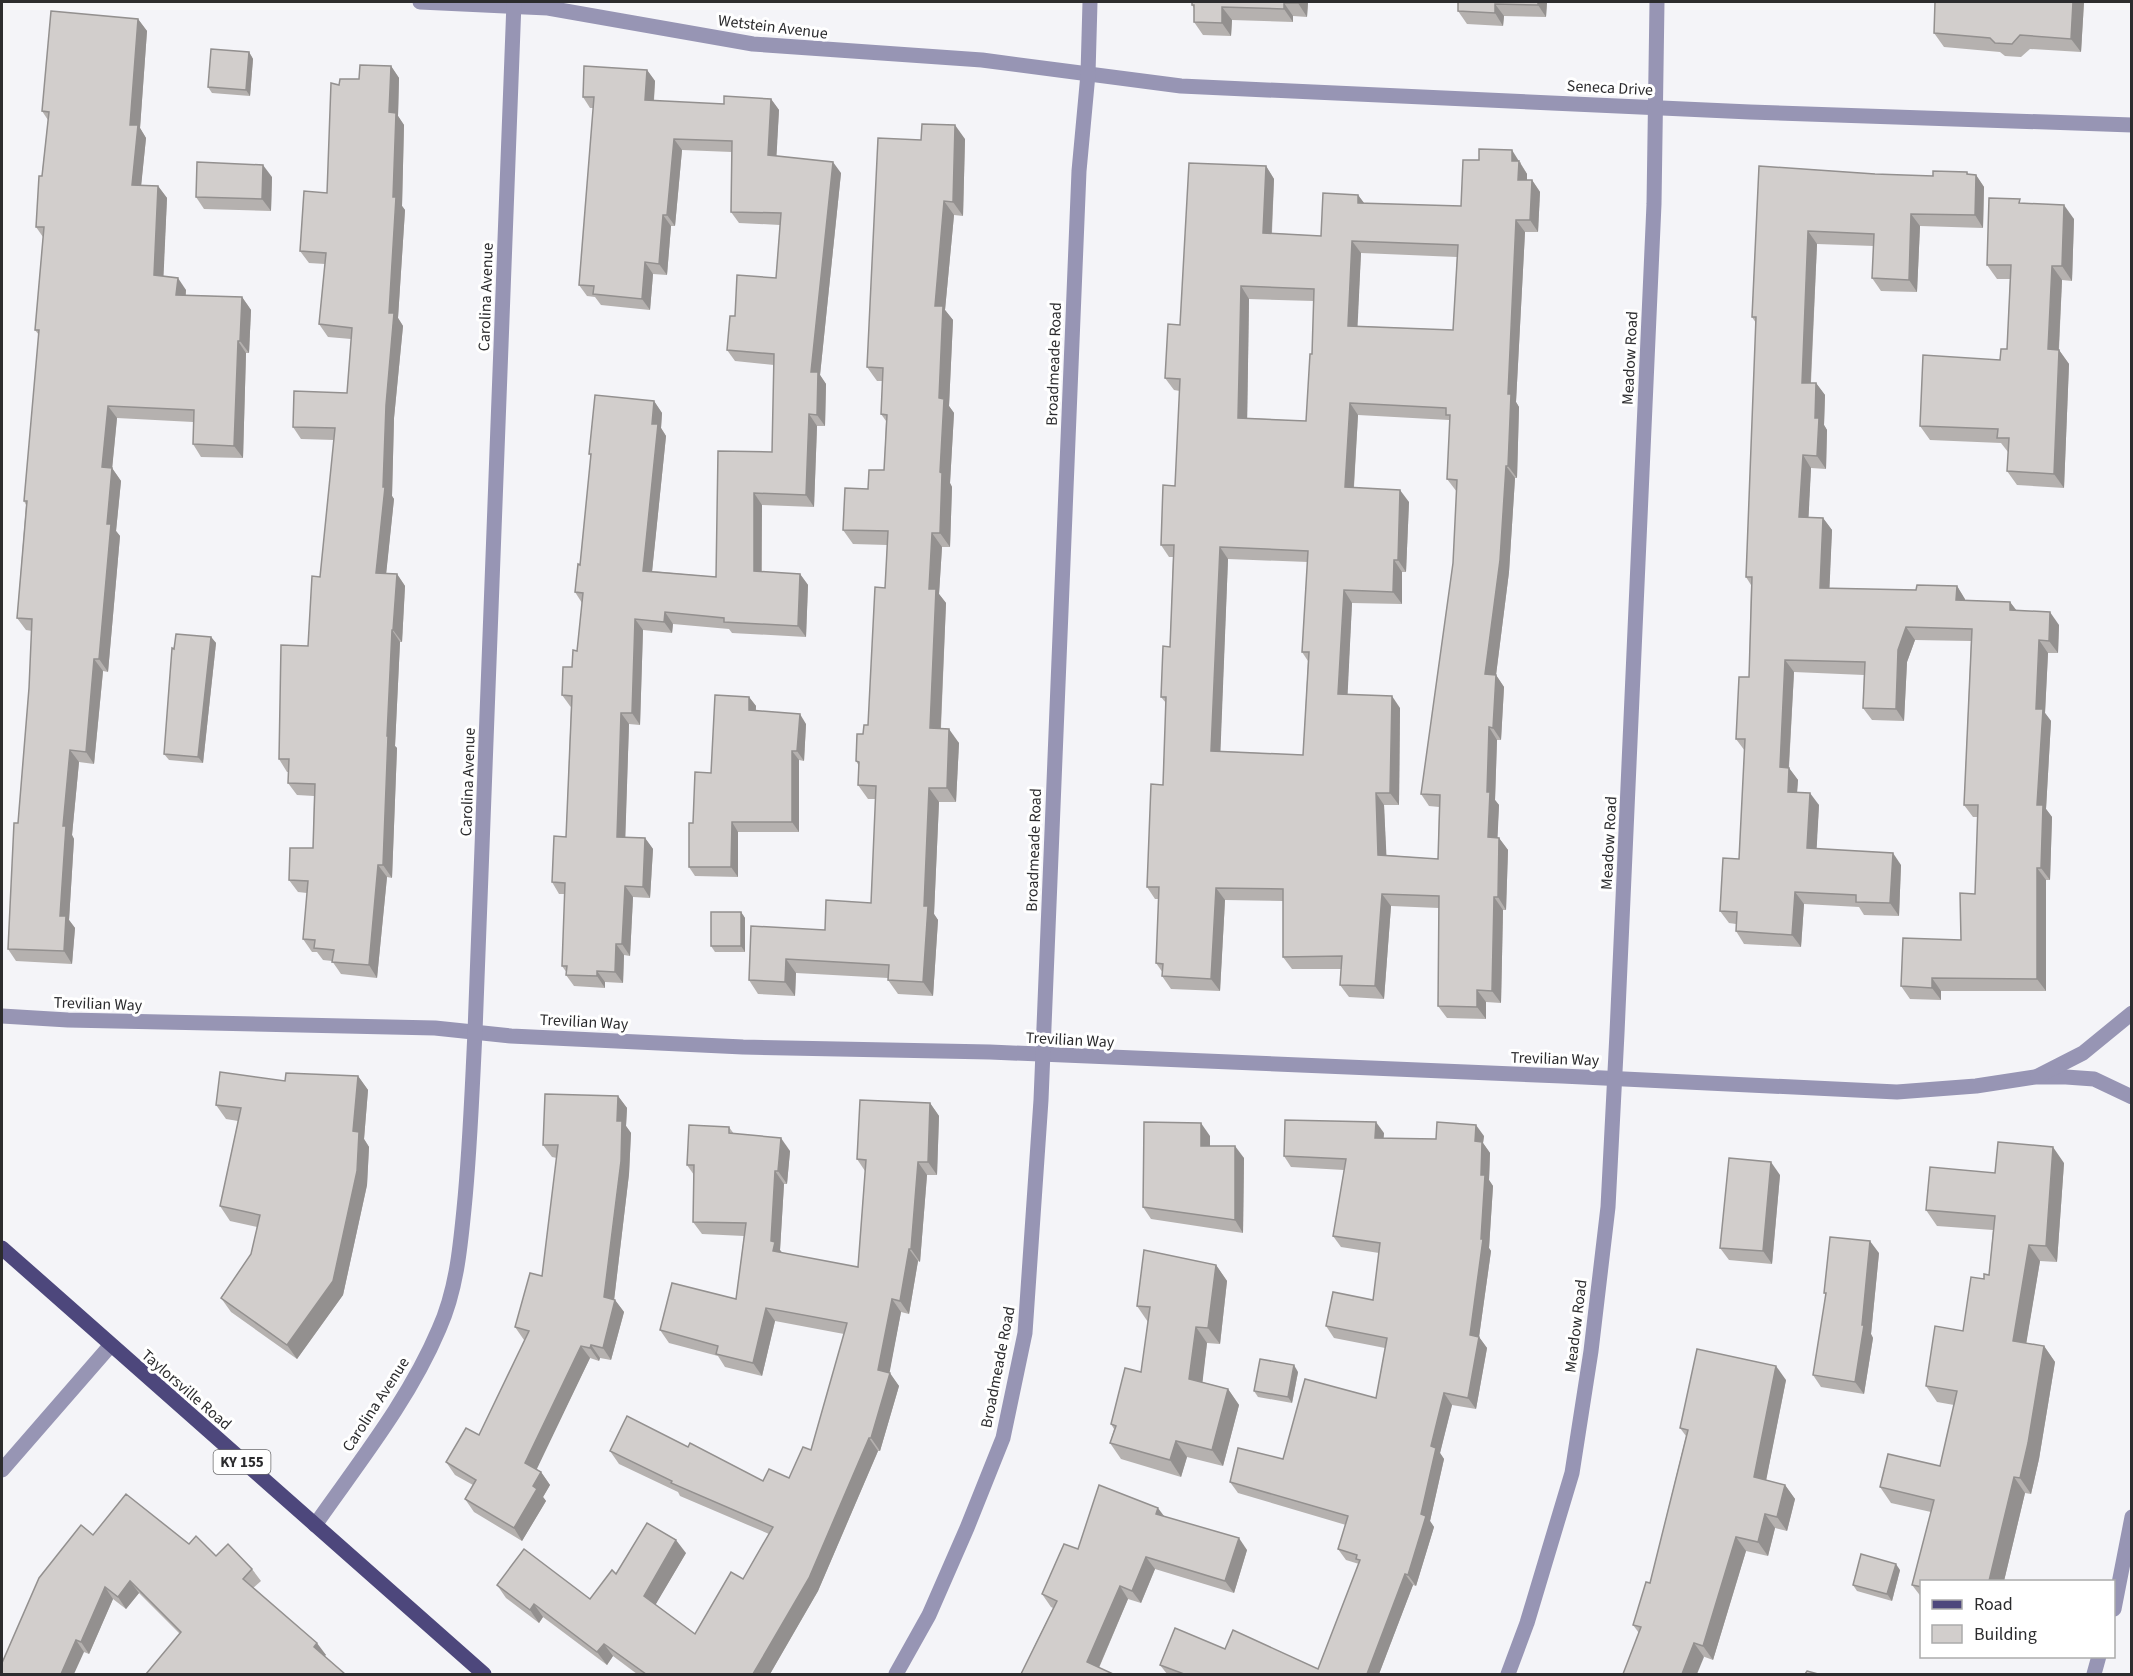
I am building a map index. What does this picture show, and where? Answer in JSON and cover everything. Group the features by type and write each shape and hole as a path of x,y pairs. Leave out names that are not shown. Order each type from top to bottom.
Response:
{"main road":[{"name":"Taylorsville Road","path":"2,1248 110,1346 484,1674"}],"street":[{"name":"Wetstein Avenue","path":"420,2 514,4 753,44 982,60 1088,74"},
{"name":"Broadmeade Road","path":"896,1674 929,1615 1003,1438 1025,1333 1033,1245 1043,1056 1079,171 1088,74 1090,2"},
{"name":"Meadow Road","path":"1508,1674 1527,1623 1572,1473 1591,1351 1608,1207 1653,216 1658,2"},
{"name":"Carolina Avenue","path":"315,1525 413,1384 440,1328 452,1293 459,1257 469,1165 475,1032 514,4"},
{"name":"Seneca Drive","path":"1088,74 1181,86 1750,112 2132,125"},
{"path":"2035,1077 2083,1053 2132,1012"},
{"name":"Trevilian Way","path":"2,1016 68,1020 435,1028 511,1036 743,1047 990,1052 1897,1092 1976,1086 2035,1077 2094,1079 2132,1097"},
{"path":"2,1470 110,1346"},
{"path":"2115,1604 2132,1517"},
{"path":"2094,1674 2098,1658"}],"building":[{"path":"1192,2 1298,3 1284,3 1284,9 1222,7 1222,23 1194,22"},
{"path":"1458,2 1538,2 1538,5 1495,4 1495,13 1458,11"},
{"path":"1935,2 2073,2 2071,39 2020,35 2012,44 1995,43 1990,38 1934,33"},
{"path":"51,11 138,19 130,125 138,125 132,185 158,186 154,275 178,278 176,295 242,297 234,446 193,444 194,410 108,406 102,467 112,468 107,524 111,524 99,659 94,659 86,752 70,750 63,826 66,826 60,916 66,916 64,951 8,949 14,823 18,823 29,688 32,619 17,618 27,501 24,501 39,330 35,330 44,227 36,227 39,176 42,176 49,112 42,111"},
{"path":"211,49 249,52 246,90 208,87"},
{"path":"360,65 391,66 389,112 396,113 393,197 396,197 389,313 394,313 386,405 383,487 385,487 376,573 397,574 392,630 383,865 378,865 369,965 332,962 334,950 314,948 315,940 303,939 308,881 289,880 290,848 313,848 315,784 288,783 289,759 279,759 281,645 308,646 312,576 320,577 335,428 293,427 294,391 347,393 352,328 319,324 326,253 300,251 304,191 327,193 331,83 339,85 340,79 359,79"},
{"path":"584,66 647,70 645,100 724,104 724,96 771,99 768,155 833,162 811,372 818,372 817,415 809,414 806,495 754,493 754,571 800,574 798,626 724,622 724,618 665,612 664,622 635,619 632,713 621,713 617,837 645,838 643,887 625,886 622,944 616,944 615,972 597,971 597,976 566,975 567,966 562,966 565,883 552,882 554,836 566,837 572,696 562,695 563,667 572,667 573,650 577,651 583,593 575,592 578,564 580,565 595,395 654,401 652,424 658,424 643,571 716,577 718,451 772,452 774,354 727,350 730,316 735,316 737,275 776,278 781,213 731,212 732,141 674,139 667,215 663,215 659,264 645,262 642,299 593,294 594,286 579,285 594,97 583,97"},
{"path":"922,124 955,125 953,202 944,201 935,306 943,306 939,398 944,399 940,472 942,473 940,533 932,533 929,589 936,589 930,728 949,729 947,788 929,788 924,906 928,906 923,982 888,980 889,965 786,959 785,982 749,980 751,926 825,930 826,900 871,903 876,786 858,785 857,734 863,734 864,725 868,725 875,587 885,588 888,531 843,530 845,488 868,489 869,470 884,470 887,415 881,414 883,368 867,367 878,138 921,140"},
{"path":"1479,149 1512,150 1512,161 1519,161 1518,180 1532,180 1530,220 1516,220 1508,394 1511,394 1508,466 1506,466 1500,560 1485,674 1496,675 1493,728 1489,727 1487,792 1490,792 1488,837 1499,838 1498,897 1494,897 1492,991 1477,990 1477,1007 1438,1006 1439,896 1382,894 1375,986 1340,985 1342,956 1283,957 1283,889 1216,888 1211,979 1162,976 1163,964 1156,963 1159,887 1147,887 1151,784 1163,785 1166,697 1161,697 1163,646 1170,647 1174,545 1161,545 1163,485 1175,486 1180,379 1165,378 1168,324 1180,325 1189,163 1266,166 1263,233 1321,236 1323,193 1358,195 1358,203 1461,206 1463,160 1479,160","holes":["1352,241 1458,245 1453,330 1348,326","1241,286 1314,289 1312,354 1310,354 1306,421 1238,418","1350,403 1446,408 1446,415 1450,415 1447,479 1457,480 1453,563 1421,794 1440,795 1438,859 1378,855 1376,793 1390,793 1392,696 1338,694 1344,590 1393,592 1394,560 1398,560 1400,490 1345,487","1220,547 1308,551 1302,652 1309,652 1303,755 1211,751"]},
{"path":"197,162 263,165 262,199 196,197"},
{"path":"1759,166 1875,174 1933,176 1933,171 1967,172 1967,174 1976,175 1975,215 1911,214 1909,280 1872,278 1874,234 1808,231 1802,383 1816,383 1815,418 1819,418 1817,456 1803,455 1799,517 1823,518 1820,588 1916,590 1917,585 1957,586 1956,600 2010,602 2010,610 2050,612 2049,641 2039,640 2036,709 2043,709 2037,805 2043,805 2041,868 2037,868 2037,979 1932,978 1932,988 1901,986 1903,938 1961,940 1960,893 1975,894 1978,805 1964,805 1972,629 1906,627 1898,650 1896,709 1863,708 1865,662 1785,660 1780,767 1789,768 1788,792 1810,793 1807,848 1893,853 1890,903 1856,902 1856,895 1795,892 1792,935 1736,931 1737,912 1720,911 1723,858 1739,859 1745,739 1736,739 1739,677 1749,677 1752,577 1746,577 1756,317 1752,317"},
{"path":"1989,198 2020,199 2019,203 2064,205 2062,266 2052,266 2048,349 2059,350 2054,474 2007,471 2009,438 1997,438 1998,429 1920,426 1923,355 2000,360 2001,349 2007,349 2011,265 1987,265"},
{"path":"176,634 211,637 198,757 164,754 172,648 174,649"},
{"path":"715,695 749,697 749,710 800,714 797,751 792,751 792,822 732,822 731,867 689,867 689,823 693,823 695,772 711,773"},
{"path":"711,912 741,912 741,946 711,946"},
{"path":"220,1072 285,1081 286,1073 358,1076 353,1131 359,1132 357,1171 333,1281 287,1345 221,1298 251,1254 260,1215 220,1206 241,1108 216,1105"},
{"path":"545,1094 618,1096 617,1121 622,1121 621,1161 604,1297 615,1300 603,1348 591,1345 590,1348 581,1346 525,1463 541,1472 533,1486 537,1489 514,1528 465,1499 476,1480 446,1462 466,1428 479,1435 529,1331 515,1327 530,1273 542,1276 558,1145 543,1145"},
{"path":"860,1100 930,1103 928,1162 918,1162 911,1249 909,1249 900,1301 892,1299 878,1370 890,1373 871,1438 869,1438 809,1578 753,1674 646,1674 604,1644 597,1652 534,1604 530,1610 497,1585 524,1549 590,1599 612,1570 616,1574 647,1523 676,1540 644,1596 695,1634 731,1572 743,1579 773,1527 671,1483 672,1481 610,1451 627,1416 688,1447 690,1443 763,1481 769,1469 789,1478 803,1447 811,1450 847,1323 766,1308 753,1363 716,1354 718,1346 660,1330 672,1283 736,1299 746,1223 693,1222 694,1165 687,1165 689,1125 729,1127 729,1133 781,1138 778,1171 775,1171 771,1241 775,1242 773,1251 858,1267 866,1160 857,1159"},
{"path":"1285,1120 1376,1122 1375,1138 1436,1139 1437,1122 1476,1125 1475,1141 1482,1142 1481,1175 1485,1175 1481,1239 1483,1239 1470,1335 1479,1337 1468,1398 1444,1393 1431,1446 1436,1448 1421,1514 1426,1516 1408,1575 1405,1574 1367,1674 1184,1674 1160,1665 1175,1628 1225,1649 1233,1630 1318,1669 1360,1560 1356,1559 1357,1555 1338,1549 1348,1516 1230,1482 1238,1448 1283,1459 1305,1379 1376,1398 1387,1338 1326,1326 1333,1292 1373,1300 1380,1243 1333,1236 1346,1159 1284,1156"},
{"path":"1144,1122 1201,1123 1201,1146 1235,1146 1235,1220 1143,1207"},
{"path":"1998,1142 2053,1147 2046,1246 2029,1245 2013,1341 2044,1346 2028,1443 2020,1478 2014,1477 1989,1580 1920,1580 1920,1587 1912,1585 1934,1500 1880,1487 1888,1454 1940,1466 1957,1391 1926,1386 1935,1326 1963,1331 1971,1277 1984,1279 1984,1274 1989,1275 1995,1216 1926,1210 1930,1167 1995,1173"},
{"path":"1729,1158 1771,1162 1763,1251 1720,1248"},
{"path":"1830,1237 1870,1241 1862,1325 1864,1325 1855,1382 1813,1375 1826,1293 1824,1293"},
{"path":"1144,1250 1216,1265 1208,1328 1196,1327 1189,1379 1228,1389 1212,1450 1176,1441 1170,1460 1110,1443 1116,1426 1111,1424 1125,1368 1141,1372 1150,1307 1137,1306"},
{"path":"1697,1349 1776,1366 1754,1477 1785,1485 1777,1517 1765,1514 1758,1542 1736,1537 1703,1646 1694,1643 1682,1674 1623,1674 1641,1627 1633,1625 1646,1582 1650,1583 1688,1430 1680,1428"},
{"path":"1260,1359 1294,1365 1288,1397 1254,1391"},
{"path":"1099,1485 1158,1508 1156,1514 1239,1538 1225,1581 1146,1557 1132,1591 1120,1586 1087,1662 1113,1674 1021,1674 1057,1601 1042,1594 1064,1544 1078,1549"},
{"path":"126,1494 189,1544 196,1536 216,1556 228,1544 252,1569 243,1579 317,1643 314,1647 345,1674 146,1674 181,1632 130,1581 118,1597 105,1587 81,1642 76,1640 61,1674 2,1674 2,1663 39,1578 81,1525 93,1535"},
{"path":"1861,1554 1896,1564 1887,1594 1853,1585"}]}
